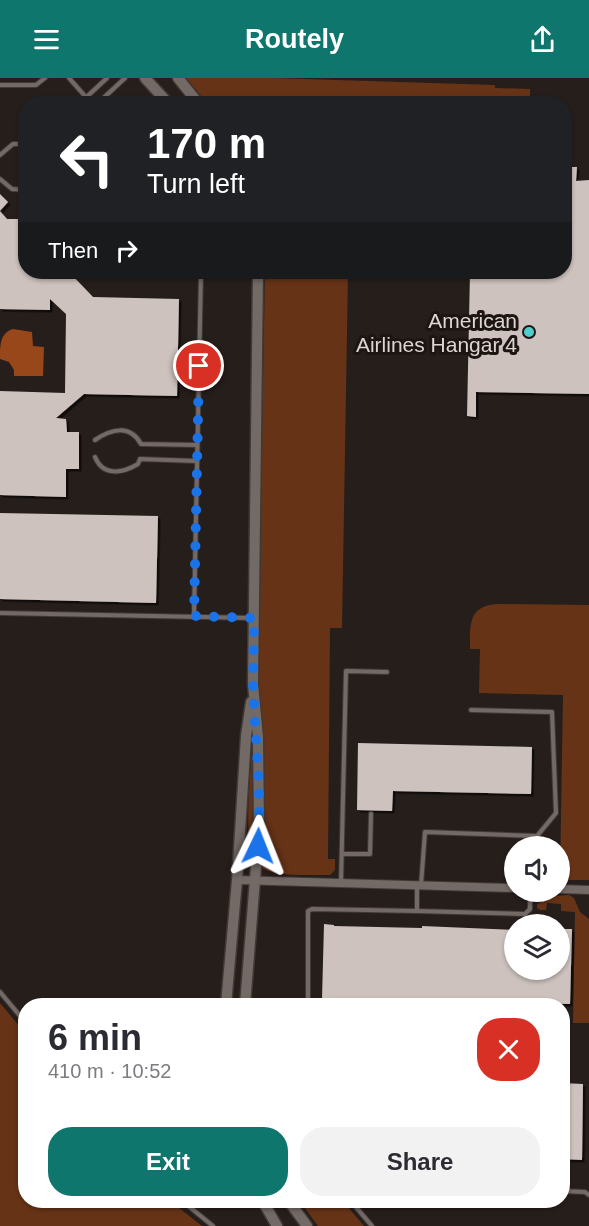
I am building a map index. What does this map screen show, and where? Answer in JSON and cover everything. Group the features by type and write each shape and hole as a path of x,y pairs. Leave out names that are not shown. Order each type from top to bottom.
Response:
{"street":[{"path":"145,78 162,96"},
{"path":"178,78 193,96"},
{"path":"246,998 259,829 258,737 253,684 258,279"},
{"path":"227,998 246,736 253,684"},
{"path":"237,880 504,888"},
{"path":"570,890 589,890"},
{"path":"266,1208 277,1226"},
{"path":"294,1208 307,1226"}],"lane":[{"path":"0,85 36,85 45,78"},
{"path":"69,78 85,96"},
{"path":"87,96 107,78"},
{"path":"104,96 125,78"},
{"path":"0,155 7,147 18,145"},
{"path":"0,179 12,189 18,189"},
{"path":"194,616 201,279"},
{"path":"95,440 107,432 123,430 137,437 141,444 196,445"},
{"path":"95,457 98,464 105,470 119,472 138,464 140,459 196,460"},
{"path":"0,613 254,618"},
{"path":"341,883 346,671 387,672"},
{"path":"417,911 425,832 537,836 556,813 552,712 471,710"},
{"path":"342,854 370,854 370,814"},
{"path":"308,998 307,913 310,910 525,914 530,909 530,902"},
{"path":"0,992 18,1013"},
{"path":"570,1191 585,1192 589,1195"},
{"path":"191,1208 213,1226"},
{"path":"357,1208 372,1226"}],"shaded area":[{"path":"186,78 273,78 495,85 495,88 530,89 530,96 201,96"},
{"path":"265,279 348,279 342,628 330,628 328,859 335,859 335,870 330,875 289,875 268,871 254,860 251,851 249,806 259,569"},
{"path":"13,329 32,332 33,346 44,347 43,376 14,376 14,370 9,362 0,359 3,337 5,333"},
{"path":"497,604 589,605 589,880 570,880 570,836 561,836 563,695 479,693 480,649 470,649 470,632 476,613"},
{"path":"570,896 574,898 580,912 589,919 589,1023 573,1023 575,912 561,911 561,904 547,903 546,910 540,910 537,904 541,902 570,902"},
{"path":"0,1003 18,1025 18,1208 179,1208 202,1226 0,1226"},
{"path":"305,1208 349,1208 364,1226 318,1226"}],"building":[{"name":"American Airlines Hangar 4","path":"572,167 577,167 576,181 589,180 589,394 476,392 476,417 467,416 470,279 572,279"},
{"path":"0,194 8,202 0,211"},
{"path":"0,211 7,219 18,219 18,279 76,279 93,297 179,299 177,396 84,394 56,418 66,419 67,432 79,432 79,469 66,469 66,497 0,495 0,391 65,393 66,314 50,299 50,310 0,309"},
{"path":"0,513 158,516 156,603 0,599"},
{"path":"358,743 532,747 531,794 393,791 392,811 357,810"},
{"path":"324,924 504,930 504,980 570,980 570,929 572,929 570,1004 570,998 322,998"},
{"path":"570,1083 583,1084 582,1160 570,1159"}],"place":[{"name":"American Airlines Hangar 4","path":"529,332"}],"route":[{"path":"199,366 194,616 254,618 253,684 258,737 258,846"}]}
